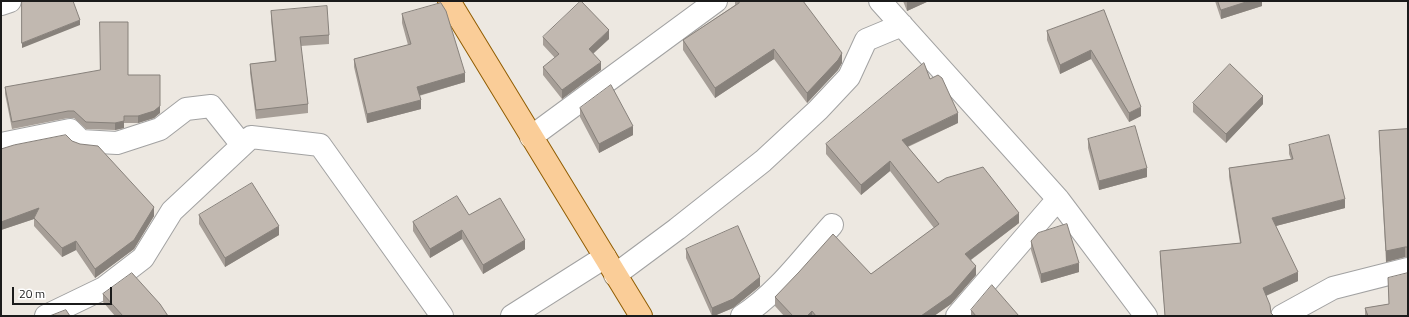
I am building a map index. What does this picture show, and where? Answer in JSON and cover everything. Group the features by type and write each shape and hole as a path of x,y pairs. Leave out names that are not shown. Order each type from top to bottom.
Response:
{"main road":[{"path":"449,1 641,316"}],"street":[{"path":"1,4 10,1"},
{"path":"531,137 716,1"},
{"path":"880,1 1058,199 1146,316"},
{"path":"512,316 610,266 677,229 763,161 818,110 849,77 866,40 902,26"},
{"path":"1,144 70,130 81,141 117,142 160,129 186,109 211,106 242,145"},
{"path":"46,316 104,288 144,258 172,211 251,137 320,145 442,316"},
{"path":"957,316 1058,199"},
{"path":"742,316 755,308 781,282 832,225"},
{"path":"1282,316 1333,288 1408,269"}],"building":[{"path":"22,1 73,1 80,20 22,43"},
{"path":"581,1 609,30 589,49 601,62 562,90 543,67 559,54 543,37"},
{"path":"738,1 803,1 842,53 838,60 807,93 774,49 715,88 683,40 739,3"},
{"path":"1218,1 1249,1 1221,10"},
{"path":"441,3 446,11 465,73 417,87 421,100 367,114 354,59 411,44 402,14"},
{"path":"327,6 329,35 300,37 308,104 256,110 250,64 276,61 271,11"},
{"path":"1104,10 1141,107 1129,113 1091,50 1060,65 1047,31"},
{"path":"100,22 128,22 128,75 160,75 160,106 154,111 138,116 124,116 124,121 115,123 86,122 74,111 12,122 5,87 100,70"},
{"path":"924,63 930,79 938,75 942,78 958,113 902,140 938,183 946,178 983,167 1019,213 965,254 976,266 951,295 921,316 816,316 812,311 807,316 793,316 775,297 833,234 871,274 939,224 890,161 861,185 826,144"},
{"path":"1230,64 1263,96 1226,134 1193,103"},
{"path":"611,85 633,126 599,144 580,108"},
{"path":"1135,126 1147,168 1099,181 1088,139"},
{"path":"1408,129 1408,247 1386,251 1379,131"},
{"path":"66,135 72,141 80,144 98,146 154,207 134,240 95,269 76,241 62,248 34,218 39,208 1,222 1,149"},
{"path":"1329,135 1345,199 1272,218 1298,272 1263,288 1270,305 1271,313 1274,316 1165,316 1160,251 1241,243 1229,168 1293,159 1289,145"},
{"path":"252,183 279,226 225,258 199,215"},
{"path":"457,196 469,215 500,198 525,240 483,265 462,230 430,249 413,222"},
{"path":"1067,224 1079,263 1041,274 1031,241 1038,233"},
{"path":"738,226 760,277 733,299 712,308 686,249"},
{"path":"132,273 160,304 168,316 123,316 103,294"},
{"path":"1408,273 1408,316 1368,316 1365,308 1389,304 1388,278"},
{"path":"992,285 1019,316 976,316 971,310"},
{"path":"66,310 70,316 50,316"}]}
